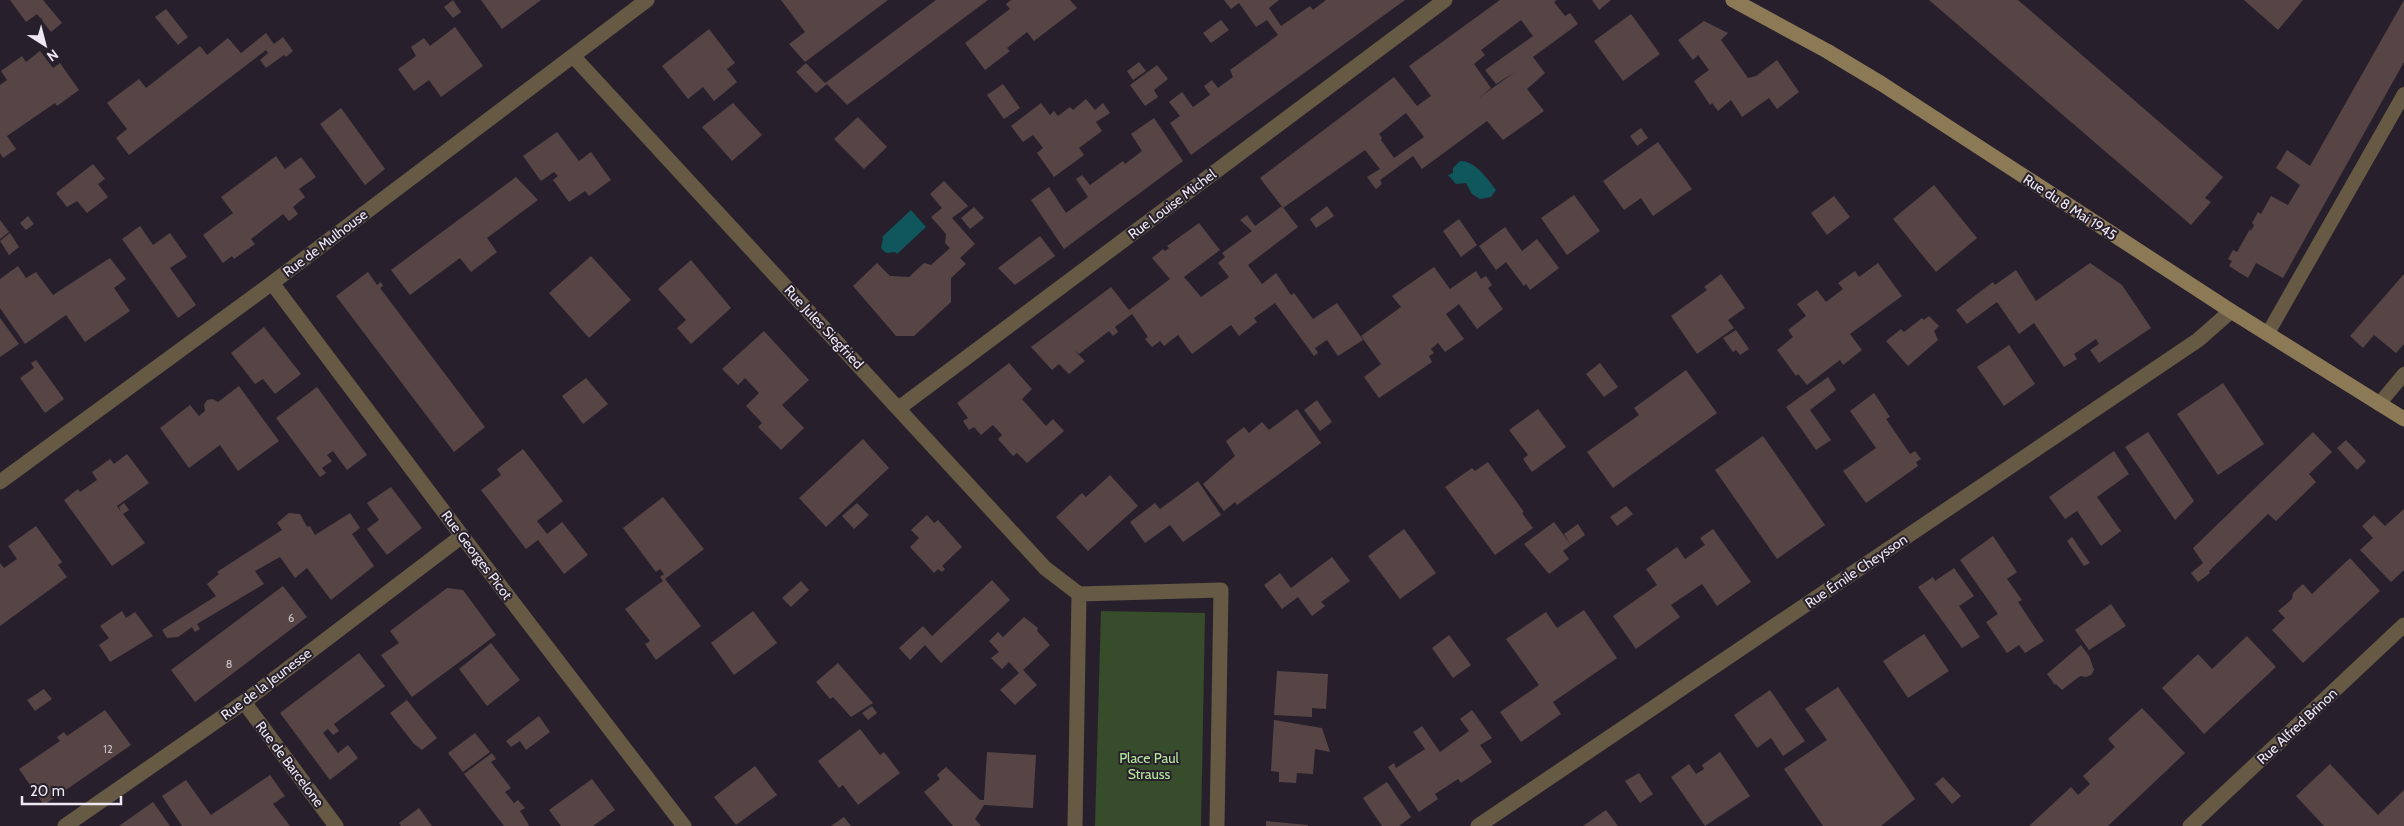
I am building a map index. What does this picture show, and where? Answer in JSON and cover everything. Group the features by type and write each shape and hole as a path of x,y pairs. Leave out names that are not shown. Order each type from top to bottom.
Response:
{"street":[{"name":"Rue de Mulhouse","path":"0,482 272,283 647,0"},
{"name":"Rue Louise Michel","path":"899,408 1445,0"},
{"name":"Rue du 8 Mai 1945","path":"1733,0 1828,51 1882,84 2231,311 2268,332 2404,419"},
{"name":"Rue Jules Siegfried","path":"573,56 1045,568 1079,594"},
{"name":"Rue Georges Picot","path":"272,283 462,536 684,826"},
{"name":"Rue Émile Cheysson","path":"1478,826 2198,340 2231,311"},
{"name":"Rue de la Jeunesse","path":"65,826 244,702 462,536"},
{"path":"1075,826 1079,594 1221,590 1217,826"},
{"name":"Rue Alfred Brinon","path":"2190,826 2404,625"},
{"name":"Rue de Barcelone","path":"244,702 336,826"}],"lane":[{"path":"2268,332 2404,94"},
{"path":"2378,404 2404,374"}],"green space":[{"name":"Place Paul Strauss","path":"1101,611 1205,613 1201,826 1095,826"}],"water":[{"path":"1460,161 1475,167 1485,176 1496,190 1491,197 1480,199 1472,194 1466,183 1456,184 1448,175 1453,173 1453,168"},
{"path":"911,210 926,227 897,254 895,252 886,253 881,248 882,237"}],"building":[{"path":"10,0 43,0 62,23 51,32 37,14 26,22"},
{"path":"453,0 461,12 453,18 444,7"},
{"path":"481,0 541,0 502,29"},
{"path":"781,0 888,0 805,62 789,44 805,32"},
{"path":"936,0 988,0 847,105 827,84 816,93 796,72 806,63 825,83"},
{"path":"1011,0 1070,0 1077,8 1034,41 1027,32 1007,48 1010,51 985,70 965,43 1010,9 1006,4"},
{"path":"1224,0 1279,0 1269,8 1281,26 1310,6 1313,10 1326,0 1405,0 1191,155 1170,123 1180,116 1169,102 1182,92 1193,107 1210,95 1204,86 1212,80 1218,88 1233,77 1230,70 1278,35 1267,20 1256,27 1239,3 1231,9"},
{"path":"1500,0 1557,0 1554,2 1565,16 1570,13 1578,24 1533,57 1545,73 1527,89 1544,111 1503,140 1487,121 1422,169 1413,156 1380,180 1382,184 1376,189 1367,177 1380,169 1365,150 1283,208 1260,178 1394,77 1417,106 1431,96 1409,66","holes":["1521,20 1533,36 1485,70 1496,84 1515,72 1480,97 1491,88 1474,64 1485,55 1481,50","1406,113 1424,137 1394,158 1379,134"]},
{"path":"1592,0 1611,0 1599,10"},
{"path":"1929,0 2018,0 2223,177 2205,198 2211,202 2191,225"},
{"path":"2244,0 2303,0 2278,30"},
{"path":"2404,0 2404,62 2283,278 2256,263 2248,278 2229,266 2232,261 2228,259 2233,250 2237,252 2250,229 2251,231 2254,225 2252,223 2258,212 2261,214 2271,196 2288,205 2300,185 2276,168 2287,150 2310,166"},
{"path":"166,9 188,37 178,45 155,17"},
{"path":"1631,14 1660,54 1623,81 1594,41"},
{"path":"1221,20 1229,30 1211,43 1203,33"},
{"path":"1704,21 1728,33 1721,40 1748,78 1756,76 1777,60 1799,92 1777,109 1769,98 1742,117 1731,100 1718,111 1712,103 1710,105 1694,81 1709,70 1698,55 1693,60 1678,40"},
{"path":"455,27 483,66 441,97 429,80 414,91 398,69 416,56 411,47 424,38 430,46"},
{"path":"709,29 735,63 727,69 737,82 714,101 703,87 688,99 662,66"},
{"path":"266,33 274,44 283,37 293,51 266,68 260,60 268,53 266,50 129,155 116,138 127,129 107,103 139,79 146,88 200,46 207,55 228,38 241,53"},
{"path":"40,51 53,68 60,63 79,90 57,106 55,103 7,136 16,149 3,158 0,153 0,85 7,80 1,71 22,56 26,62"},
{"path":"1139,62 1146,71 1133,80 1127,71"},
{"path":"1157,65 1168,79 1154,90 1158,97 1145,106 1130,85"},
{"path":"1003,84 1020,108 1004,119 987,95"},
{"path":"1086,99 1095,110 1103,103 1110,113 1096,122 1102,131 1079,148 1084,155 1054,177 1037,153 1043,148 1033,135 1023,142 1011,126 1041,103 1050,115 1054,111 1058,116 1070,107 1073,110"},
{"path":"733,103 762,135 732,161 702,127"},
{"path":"341,108 385,169 365,185 320,124"},
{"path":"858,117 887,147 864,169 834,139"},
{"path":"1154,118 1183,161 1064,249 1031,200 1049,187 1066,213 1088,197 1076,179 1082,175 1090,185 1123,161 1125,164 1142,151 1131,134"},
{"path":"1641,128 1648,138 1637,146 1630,136"},
{"path":"557,132 579,161 591,152 611,180 589,196 585,191 569,202 553,180 558,176 554,172 541,181 523,156"},
{"path":"1658,142 1692,189 1653,216 1641,198 1624,210 1603,181"},
{"path":"276,156 285,169 301,157 316,177 299,189 305,197 293,207 298,214 289,221 283,214 251,239 255,244 234,259 232,256 223,263 203,235 233,213 221,197"},
{"path":"93,164 105,179 98,184 108,197 87,213 77,201 67,207 56,193"},
{"path":"516,177 538,200 487,238 497,252 471,272 460,258 410,295 391,270"},
{"path":"944,181 968,206 952,218 975,244 960,258 966,264 951,278 951,302 914,336 896,336 853,286 877,263 890,276 909,277 924,263 931,265 950,248 945,243 946,234 931,217 942,208 930,194"},
{"path":"1934,185 1977,238 1936,272 1893,219"},
{"path":"1574,195 1600,231 1567,255 1541,218"},
{"path":"1834,196 1850,217 1827,235 1811,213"},
{"path":"1282,206 1298,227 1248,265 1262,284 1276,273 1291,295 1294,293 1313,319 1337,303 1363,340 1338,356 1327,340 1315,348 1318,353 1314,356 1275,303 1254,318 1257,322 1239,336 1231,325 1192,354 1178,335 1164,346 1160,341 1152,347 1145,339 1148,337 1132,314 1115,327 1118,332 1113,336 1109,331 1079,354 1074,350 1085,361 1069,374 1059,364 1052,370 1031,347 1111,287 1129,310 1170,279 1152,258 1163,249 1165,251 1169,248 1167,246 1199,223 1220,250 1184,277 1201,297 1229,277 1218,263 1225,257 1222,253 1252,231 1240,220 1247,215 1255,226"},
{"path":"1327,206 1334,216 1316,228 1310,219"},
{"path":"974,207 984,218 970,229 961,218"},
{"path":"28,216 34,224 26,230 20,223"},
{"path":"1459,219 1477,245 1461,257 1443,231"},
{"path":"0,220 9,232 0,239"},
{"path":"140,226 153,245 170,233 187,257 170,268 196,305 178,318 122,239"},
{"path":"1505,227 1522,251 1537,239 1559,268 1530,290 1526,284 1524,286 1506,262 1496,270 1479,246"},
{"path":"10,233 19,247 9,255 0,241"},
{"path":"1040,236 1055,256 1015,285 998,268"},
{"path":"591,256 631,300 589,338 549,293"},
{"path":"110,258 126,279 114,288 130,311 85,342 66,315 25,344 0,308 0,279 18,266 26,278 36,272 53,295"},
{"path":"691,260 731,308 691,344 677,328 686,320 658,289"},
{"path":"1878,263 1902,296 1850,334 1862,350 1843,365 1840,360 1807,385 1798,374 1796,376 1777,350 1793,337 1788,330 1806,316 1797,304 1817,290 1826,302 1843,289 1838,283 1855,271 1859,277"},
{"path":"2090,263 2122,285 2151,328 2099,363 2090,350 2099,344 2096,339 2074,354 2077,359 2064,367 2034,323 2019,334 1997,302 1967,324 1956,310 1993,282 1995,285 2016,270 2036,301"},
{"path":"1434,267 1450,289 1476,271 1481,279 1486,276 1492,285 1488,288 1503,309 1477,329 1459,304 1446,314 1464,339 1445,352 1438,343 1431,349 1434,353 1429,356 1432,362 1379,398 1364,377 1381,364 1361,336 1401,307 1392,296"},
{"path":"368,272 377,285 381,282 383,286 380,288 485,427 454,452 336,296"},
{"path":"1721,274 1745,308 1728,320 1734,328 1697,354 1671,316 1707,290 1704,287"},
{"path":"2404,274 2404,344 2396,353 2374,335 2363,348 2350,336"},
{"path":"1929,316 1939,326 1934,331 1938,340 1908,366 1886,341 1901,329 1904,332 1922,318 1924,320"},
{"path":"0,318 19,344 0,357"},
{"path":"264,327 301,374 275,394 263,379 255,384 231,353"},
{"path":"1736,330 1749,349 1740,355 1736,350 1733,352 1723,338"},
{"path":"764,331 809,380 782,405 804,428 781,450 758,427 762,423 746,406 759,393 745,378 738,385 722,369"},
{"path":"2009,345 2035,384 2004,406 1977,367"},
{"path":"36,360 64,399 45,413 20,378 34,368 31,363"},
{"path":"1009,363 1032,389 1022,399 1046,426 1053,419 1064,431 1027,463 1017,453 1013,456 998,439 1002,435 993,425 981,435 974,427 969,430 963,421 968,418 957,403"},
{"path":"1600,363 1618,387 1604,397 1586,374"},
{"path":"1686,370 1717,413 1613,488 1587,452 1639,415 1634,408"},
{"path":"1828,377 1836,390 1810,410 1831,440 1816,450 1786,407"},
{"path":"586,378 608,404 583,424 562,396"},
{"path":"2223,383 2264,444 2218,475 2177,414"},
{"path":"239,386 279,441 238,471 220,445 189,468 160,428 190,405 199,416 205,411 204,405 207,400 213,399 218,402"},
{"path":"317,387 367,455 347,470 333,451 327,455 332,461 322,468 326,473 320,477 276,418"},
{"path":"1874,393 1890,417 1886,419 1910,454 1915,451 1921,459 1916,462 1918,466 1866,503 1843,471 1876,448 1850,411"},
{"path":"1317,400 1332,422 1320,431 1304,410"},
{"path":"1297,409 1321,443 1237,505 1235,502 1224,511 1203,484 1235,456 1226,441 1244,427 1249,433 1262,422 1269,430"},
{"path":"1538,409 1566,447 1532,472 1523,459 1528,455 1509,430"},
{"path":"2148,432 2194,501 2175,520 2125,447"},
{"path":"2313,432 2332,452 2309,474 2316,482 2276,521 2268,514 2209,571 2210,573 2198,582 2191,573 2203,563 2193,548"},
{"path":"1763,436 1825,525 1777,559 1715,470"},
{"path":"863,439 889,468 826,527 799,498"},
{"path":"2346,440 2366,461 2357,470 2337,448"},
{"path":"523,449 563,501 537,521 547,534 562,522 588,555 564,574 538,540 526,549 481,490 501,475 497,469"},
{"path":"2114,451 2129,474 2097,497 2121,531 2101,546 2077,511 2065,519 2049,497"},
{"path":"127,454 149,483 117,506 121,512 119,507 124,503 129,510 123,514 145,543 112,566 64,500 78,489 80,492 97,480 92,472 110,459 114,464"},
{"path":"1488,462 1524,512 1522,513 1533,528 1495,555 1445,487 1472,468 1475,471"},
{"path":"1110,475 1138,506 1088,551 1056,517 1082,493 1086,497"},
{"path":"1198,481 1221,515 1183,542 1170,525 1145,543 1130,522 1155,503 1160,509"},
{"path":"391,487 422,528 387,555 367,529 379,520 367,503"},
{"path":"663,497 704,549 665,579 701,626 656,660 645,644 650,641 625,609 663,581 660,577 664,574 660,569 656,572 623,528"},
{"path":"857,503 869,515 854,529 842,516"},
{"path":"1626,506 1633,514 1617,526 1610,517"},
{"path":"2404,509 2404,570 2391,582 2360,550 2373,538 2362,526 2374,515 2385,526"},
{"path":"289,513 300,514 307,527 310,526 315,535 350,513 360,528 352,534 374,566 331,600 307,568 295,578 280,557 255,571 264,584 197,624 200,629 195,632 192,627 178,637 167,638 162,630 216,596 207,584 219,574 217,572 282,530 277,523"},
{"path":"927,515 934,523 938,520 962,547 942,566 945,569 942,572 938,569 934,573 910,547 919,538 911,530"},
{"path":"1554,522 1571,545 1563,551 1569,559 1549,574 1524,544"},
{"path":"1578,524 1585,535 1571,545 1564,534"},
{"path":"36,526 62,562 58,565 67,577 0,626 0,563 4,568 17,559 8,546"},
{"path":"1404,529 1436,573 1400,599 1368,556"},
{"path":"1713,529 1751,582 1717,606 1702,584 1671,605 1680,617 1636,649 1613,616 1657,585 1646,569 1677,547 1685,559 1705,545 1700,538"},
{"path":"1993,536 2017,572 2007,579 2022,600 2018,602 2044,641 2025,653 2019,645 2007,653 1986,622 1998,614 1960,560"},
{"path":"2072,537 2090,563 2084,566 2067,541"},
{"path":"1332,557 1350,581 1321,602 1325,606 1312,616 1298,597 1282,609 1264,585 1280,573 1291,588"},
{"path":"2350,558 2380,591 2303,663 2272,630 2285,618 2278,611 2292,599 2293,593 2303,584 2312,594"},
{"path":"1954,568 1974,596 1959,606 1980,637 1962,648 1918,587 1933,577 1935,581"},
{"path":"992,580 1010,600 941,663 925,645 910,660 899,648 923,626 932,636"},
{"path":"801,581 809,590 791,607 782,598"},
{"path":"283,586 307,617 195,702 171,670"},
{"path":"447,588 463,590 496,635 412,697 381,655 399,643 390,631"},
{"path":"2111,604 2126,626 2089,650 2075,630"},
{"path":"1584,610 1617,658 1553,702 1561,714 1521,742 1500,712 1539,685 1506,639 1546,612 1557,628"},
{"path":"122,611 126,618 135,612 153,636 110,662 99,645 109,638 100,626"},
{"path":"753,611 777,643 734,675 711,643"},
{"path":"1024,617 1038,628 1037,631 1050,645 1023,670 1037,685 1015,705 1000,690 1019,673 1009,662 1002,669 991,658 999,652 989,641 998,632 1003,637"},
{"path":"1924,634 1949,671 1908,698 1883,661"},
{"path":"1449,635 1471,665 1453,678 1432,648"},
{"path":"2247,636 2276,667 2204,734 2162,688 2198,654 2212,669"},
{"path":"491,643 520,680 487,706 459,669"},
{"path":"2081,645 2089,656 2094,670 2091,675 2086,677 2080,676 2062,690 2055,685 2047,674"},
{"path":"359,653 385,686 334,724 339,731 333,735 328,729 323,733 338,753 348,745 358,758 330,780 280,713"},
{"path":"838,663 873,703 851,717 833,697 830,699 816,682"},
{"path":"1277,671 1328,674 1326,709 1312,708 1312,717 1274,715"},
{"path":"1838,687 1915,799 1881,826 1823,826 1784,769 1827,740 1805,709"},
{"path":"44,689 52,699 35,711 27,700"},
{"path":"1770,690 1805,741 1783,756 1771,738 1757,748 1734,715"},
{"path":"407,700 437,738 422,750 414,744 390,713"},
{"path":"872,706 877,713 868,720 862,713"},
{"path":"2142,708 2185,753 2108,826 2029,826 2071,787 2078,795 2090,784 2083,776 2115,747 2108,739"},
{"path":"105,710 131,745 44,805 19,769 60,741 57,737 64,732 67,736"},
{"path":"1472,710 1492,738 1480,745 1492,762 1461,783 1458,779 1435,794 1438,799 1419,812 1388,767 1394,763 1396,768 1425,749 1413,732 1422,726 1440,752 1469,731 1460,719"},
{"path":"539,716 550,732 526,750 520,741 511,747 506,741"},
{"path":"1274,720 1322,728 1330,752 1315,749 1313,774 1297,773 1296,783 1279,782 1279,772 1271,771"},
{"path":"860,729 880,755 884,752 900,773 858,805 843,785 839,788 818,761"},
{"path":"475,733 490,752 463,772 448,753"},
{"path":"987,752 1036,755 1033,808 984,805 975,819 981,826 953,826 924,792 940,779 937,775 946,767 980,800 984,800"},
{"path":"1720,752 1750,796 1705,826 1671,777 1689,764 1696,774 1704,769 1702,765"},
{"path":"492,753 496,759 491,762 511,788 505,792 514,803 518,800 525,808 520,811 528,826 504,826 464,774"},
{"path":"2330,764 2378,815 2404,790 2404,826 2324,826 2296,796"},
{"path":"755,766 777,795 736,825 714,797"},
{"path":"1639,773 1653,794 1640,803 1625,781"},
{"path":"270,775 285,796 273,804 290,826 182,826 162,796 186,780 211,815"},
{"path":"1943,777 1961,796 1952,804 1935,784"},
{"path":"592,779 615,810 593,826 561,826 549,810"},
{"path":"1387,782 1411,817 1399,826 1382,826 1363,798"},
{"path":"153,802 170,826 119,826"},
{"path":"419,808 432,826 401,826 399,823"},
{"path":"1606,810 1618,826 1583,826"},
{"path":"844,817 851,826 831,826"},
{"path":"1266,821 1308,825 1308,826 1266,826"}]}
